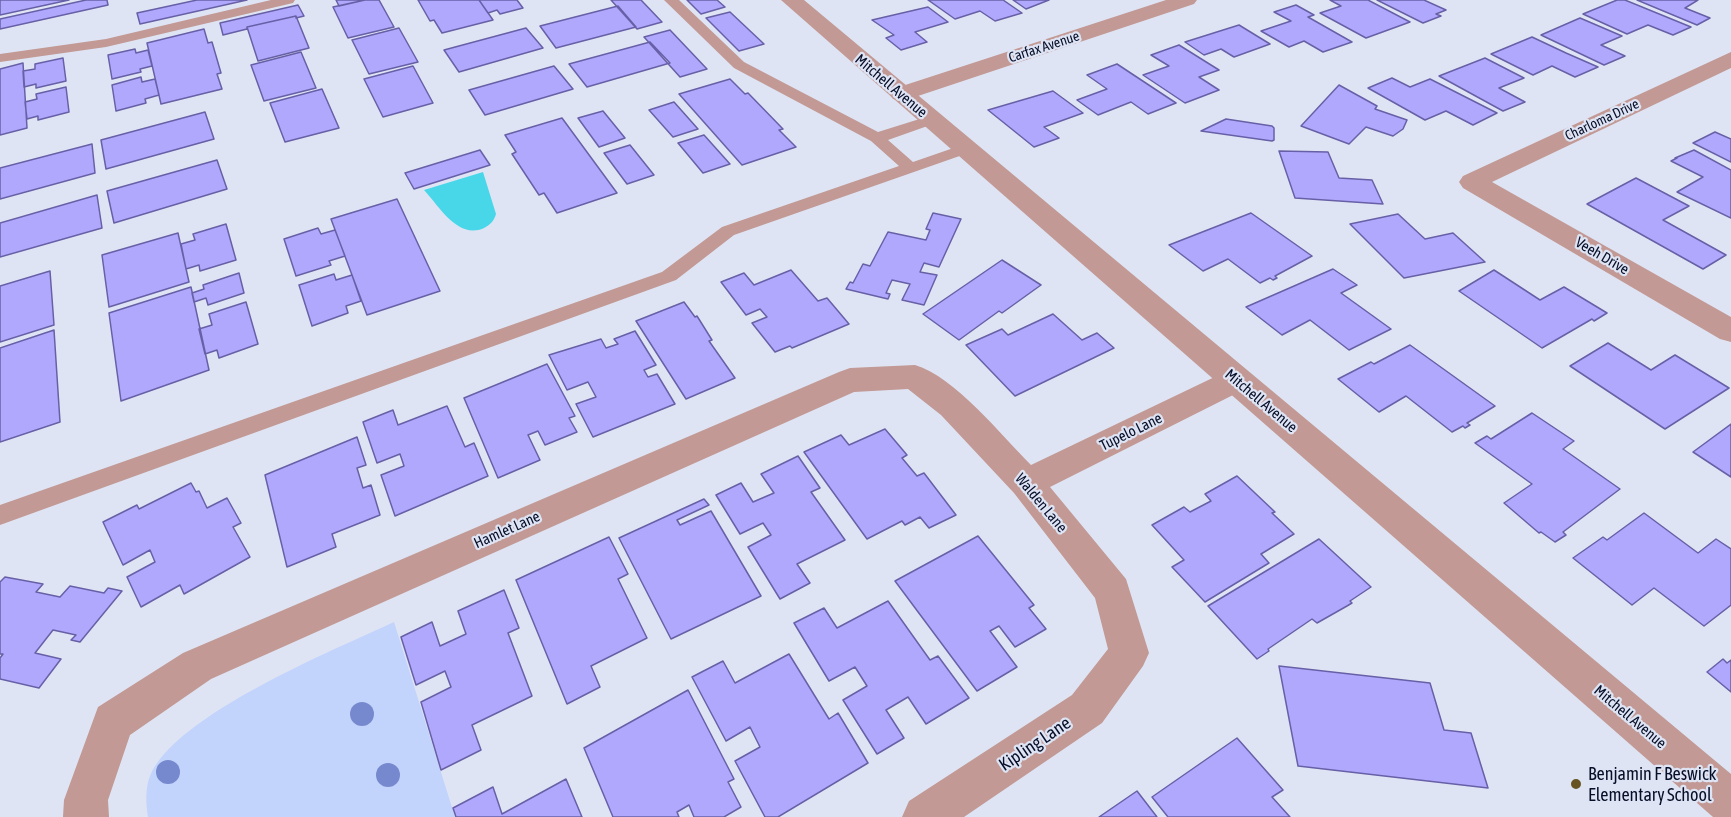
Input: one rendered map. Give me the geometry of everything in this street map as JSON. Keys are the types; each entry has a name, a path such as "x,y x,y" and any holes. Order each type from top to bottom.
{"street":[{"name":"Mitchell Avenue","path":"791,0 1731,803"},
{"name":"Carfax Avenue","path":"901,94 1187,0"},
{"name":"Charloma Drive","path":"1472,182 1731,59"},
{"name":"Veeh Drive","path":"1472,182 1731,331"},
{"name":"Walden Lane","path":"915,377 953,406 1026,483 1113,591 1129,654"},
{"name":"Hamlet Lane","path":"86,817 86,800 113,722 197,666 850,380 915,377"},
{"name":"Tupelo Lane","path":"1026,483 1236,380"},
{"name":"Kipling Lane","path":"925,817 1088,709 1129,654"}],"lane":[{"path":"0,58 106,43 288,0"},
{"path":"671,0 739,65 877,138 910,169"},
{"path":"877,138 931,120"},
{"path":"0,514 669,276 728,231 965,149"}],"shaded area":[{"path":"394,622 455,817 148,817 146,796 150,776 165,753 190,730 259,687"}],"water":[{"path":"483,172 496,214 492,222 484,228 466,229 450,220 424,190"}],"building":[{"path":"0,0 69,0 0,15"},
{"path":"86,0 107,0 108,5 0,29 0,19"},
{"path":"197,0 247,0 140,24 137,13"},
{"path":"336,0 365,0 339,6"},
{"path":"365,0 379,0 394,27 348,38 333,7"},
{"path":"418,0 479,0 493,20 442,33 434,20 430,21"},
{"path":"479,0 517,0 523,8 500,14 497,10 488,13"},
{"path":"611,0 641,0 662,22 637,29"},
{"path":"687,0 717,0 725,7 701,14"},
{"path":"928,0 1003,0 1022,13 995,21 980,11 955,19"},
{"path":"1013,0 1049,0 1026,9"},
{"path":"1330,0 1368,0 1410,22 1366,38 1320,13 1341,6"},
{"path":"1377,0 1424,0 1446,10 1436,14 1441,16 1423,23"},
{"path":"1617,0 1625,0 1691,27 1673,35 1648,25 1627,34 1583,14"},
{"path":"1637,0 1698,0 1685,8 1710,18 1697,25"},
{"path":"298,5 304,16 247,27 247,29 223,35 220,23"},
{"path":"1296,5 1314,15 1308,17 1352,42 1323,52 1304,41 1289,47 1261,31 1291,21 1274,12"},
{"path":"618,6 636,27 556,48 540,26"},
{"path":"928,7 948,22 915,32 927,42 901,50 886,38 894,35 872,20"},
{"path":"730,12 764,44 739,51 706,18"},
{"path":"296,16 309,48 258,61 247,27"},
{"path":"1580,18 1622,36 1601,45 1625,56 1604,65 1541,35"},
{"path":"1239,25 1270,44 1234,57 1221,49 1204,55 1185,42"},
{"path":"399,28 418,62 369,74 352,40"},
{"path":"526,28 543,48 459,72 444,50"},
{"path":"204,29 208,43 212,42 221,73 217,74 222,89 161,104 147,43"},
{"path":"670,30 707,69 680,77 644,37"},
{"path":"1532,37 1598,67 1575,77 1552,66 1533,75 1491,54"},
{"path":"650,42 670,63 587,87 569,64"},
{"path":"1179,45 1219,70 1199,77 1219,90 1185,103 1143,75 1169,66 1151,55"},
{"path":"135,49 136,53 148,50 152,66 140,69 141,72 112,79 108,55"},
{"path":"301,52 316,88 264,101 251,65"},
{"path":"63,58 66,81 36,88 36,84 24,87 23,71 35,69 35,64"},
{"path":"1485,58 1524,78 1499,88 1525,102 1503,111 1439,76"},
{"path":"23,63 27,128 0,135 0,69"},
{"path":"1117,64 1176,103 1148,114 1131,102 1098,115 1077,100 1107,89 1087,75"},
{"path":"413,66 433,103 383,117 364,79"},
{"path":"554,66 573,89 485,115 469,90"},
{"path":"141,77 142,82 155,79 159,95 145,99 146,103 116,111 112,85"},
{"path":"1392,78 1410,87 1430,79 1497,113 1473,125 1446,111 1425,120 1368,88"},
{"path":"730,79 745,94 748,93 783,129 779,130 796,147 742,165 679,94"},
{"path":"1339,85 1377,106 1375,109 1407,120 1403,129 1393,136 1366,127 1349,144 1301,126"},
{"path":"66,87 69,112 38,120 38,116 27,119 25,102 37,99 36,94"},
{"path":"322,89 339,128 285,142 270,103"},
{"path":"1053,91 1083,113 1044,127 1059,138 1034,147 988,110"},
{"path":"674,102 698,129 673,137 649,110"},
{"path":"603,111 625,138 599,147 578,118"},
{"path":"205,112 214,139 106,169 101,140"},
{"path":"562,118 617,193 557,213 544,193 539,195 512,154 516,152 505,135"},
{"path":"1226,119 1272,126 1274,140 1201,131"},
{"path":"1715,132 1731,139 1731,162 1693,143"},
{"path":"704,135 730,164 703,173 678,143"},
{"path":"92,144 95,173 0,199 0,168"},
{"path":"630,145 654,175 627,184 604,153"},
{"path":"480,150 490,165 414,189 405,173"},
{"path":"1694,150 1731,170 1731,218 1677,192 1703,177 1671,161"},
{"path":"1279,151 1328,152 1339,178 1372,180 1383,204 1295,198"},
{"path":"217,160 227,189 114,223 107,191"},
{"path":"1636,178 1689,206 1663,220 1726,255 1703,269 1587,204"},
{"path":"97,195 102,228 0,257 0,223"},
{"path":"397,199 440,291 367,315 331,219"},
{"path":"933,213 961,219 939,267 924,263 920,272 937,275 924,305 902,300 910,284 892,280 886,293 890,294 888,299 846,289 850,282 853,283 863,264 870,266 888,232 926,240 930,230 926,229"},
{"path":"1251,213 1312,256 1275,276 1277,278 1273,280 1270,278 1260,283 1228,259 1203,271 1169,245"},
{"path":"1398,214 1425,239 1453,233 1485,262 1404,278 1350,224"},
{"path":"226,224 236,260 200,271 199,265 186,269 181,244 195,240 193,234"},
{"path":"318,228 321,234 335,230 345,256 329,261 331,265 296,276 284,239"},
{"path":"178,233 189,282 109,307 102,255"},
{"path":"1002,260 1041,285 1002,313 999,311 959,340 923,314"},
{"path":"1333,269 1357,285 1341,293 1391,329 1349,350 1310,320 1282,335 1246,307"},
{"path":"791,270 818,301 827,298 849,324 792,348 790,346 775,352 752,323 767,317 760,309 746,315 721,282 744,273 754,285"},
{"path":"1494,270 1540,300 1564,287 1607,313 1594,321 1592,319 1542,348 1459,291"},
{"path":"50,271 54,325 0,342 0,286"},
{"path":"239,273 244,293 208,305 206,298 194,302 192,293 204,289 203,285"},
{"path":"334,274 336,280 352,275 361,301 346,306 348,313 312,326 299,285"},
{"path":"191,287 209,370 121,401 109,313"},
{"path":"246,302 258,344 219,358 217,350 205,354 199,329 212,325 209,314"},
{"path":"684,302 695,317 697,316 712,340 709,341 735,378 686,399 636,321"},
{"path":"1053,314 1082,340 1097,333 1114,348 1015,396 966,345 1002,329 1008,335"},
{"path":"54,330 60,422 0,442 0,348"},
{"path":"635,331 656,365 644,370 648,377 657,374 675,404 593,437 576,404 596,397 588,382 567,390 549,355 601,339 606,348 618,344 614,339"},
{"path":"1608,343 1651,370 1675,355 1729,388 1665,429 1570,366"},
{"path":"1410,345 1495,406 1467,423 1470,425 1452,432 1406,396 1379,412 1338,379 1371,362 1374,364"},
{"path":"547,364 575,416 569,418 577,432 545,445 538,431 528,435 540,460 498,478 464,398"},
{"path":"447,406 465,447 474,443 488,476 395,516 381,475 404,466 400,454 377,463 363,422 393,410 398,425"},
{"path":"1532,413 1574,441 1563,449 1620,489 1563,532 1566,535 1555,542 1541,532 1539,533 1504,503 1532,484 1475,443 1487,436 1491,439"},
{"path":"1731,424 1731,477 1693,452"},
{"path":"885,429 907,455 902,458 917,476 924,473 956,515 929,528 920,517 905,525 902,521 867,539 804,452 841,435 849,445"},
{"path":"357,437 366,465 357,468 363,488 371,485 380,515 332,534 336,547 287,567 265,475"},
{"path":"798,456 820,488 811,492 845,540 797,564 810,583 780,599 748,547 771,535 763,523 740,534 716,495 741,483 753,502 774,493 761,474"},
{"path":"1237,476 1275,512 1272,513 1294,534 1261,554 1269,563 1205,602 1172,567 1184,560 1152,525 1184,507 1190,512 1211,501 1205,494"},
{"path":"191,483 196,492 199,491 207,508 227,498 241,523 233,527 250,557 184,594 180,585 141,607 127,577 155,562 150,550 123,565 103,522 137,505 139,509"},
{"path":"704,499 709,505 677,520 680,525 711,511 761,596 671,639 619,538"},
{"path":"1644,513 1698,553 1716,539 1731,549 1731,605 1704,626 1654,588 1632,605 1573,558 1603,537 1607,540"},
{"path":"978,536 1034,605 1029,608 1046,629 1015,647 999,626 990,631 1017,667 977,691 895,581"},
{"path":"609,537 628,574 618,579 647,638 591,666 600,687 567,704 516,580"},
{"path":"1319,539 1371,587 1350,601 1352,603 1317,623 1312,619 1257,659 1208,606"},
{"path":"5,577 43,584 36,592 60,597 70,586 104,593 108,588 122,591 80,642 71,640 76,635 53,630 35,653 61,659 39,688 0,679 0,658 3,654 0,654 0,582"},
{"path":"504,590 519,628 508,633 532,696 472,725 481,750 441,770 421,702 451,687 445,671 416,685 401,637 432,622 440,646 466,634 458,611"},
{"path":"888,601 930,660 938,656 969,698 926,724 908,697 886,710 904,738 877,754 843,700 867,686 855,667 829,681 794,623 824,608 837,628"},
{"path":"789,654 829,719 838,713 868,763 778,817 765,817 735,761 760,747 750,727 726,741 692,677 723,661 735,683"},
{"path":"1723,659 1727,663 1731,660 1731,692 1707,672"},
{"path":"1279,666 1430,683 1444,730 1471,733 1488,788 1298,766"},
{"path":"688,690 734,779 728,782 741,807 724,817 694,817 689,805 677,812 679,817 613,817 584,748"},
{"path":"1237,738 1283,790 1272,797 1290,817 1168,817 1152,797"},
{"path":"566,779 582,817 456,817 453,808 493,787 502,814"},
{"path":"1137,791 1157,817 1099,817"}],"place":[{"name":"Benjamin F Beswick Elementary School","path":"1576,784"}]}
